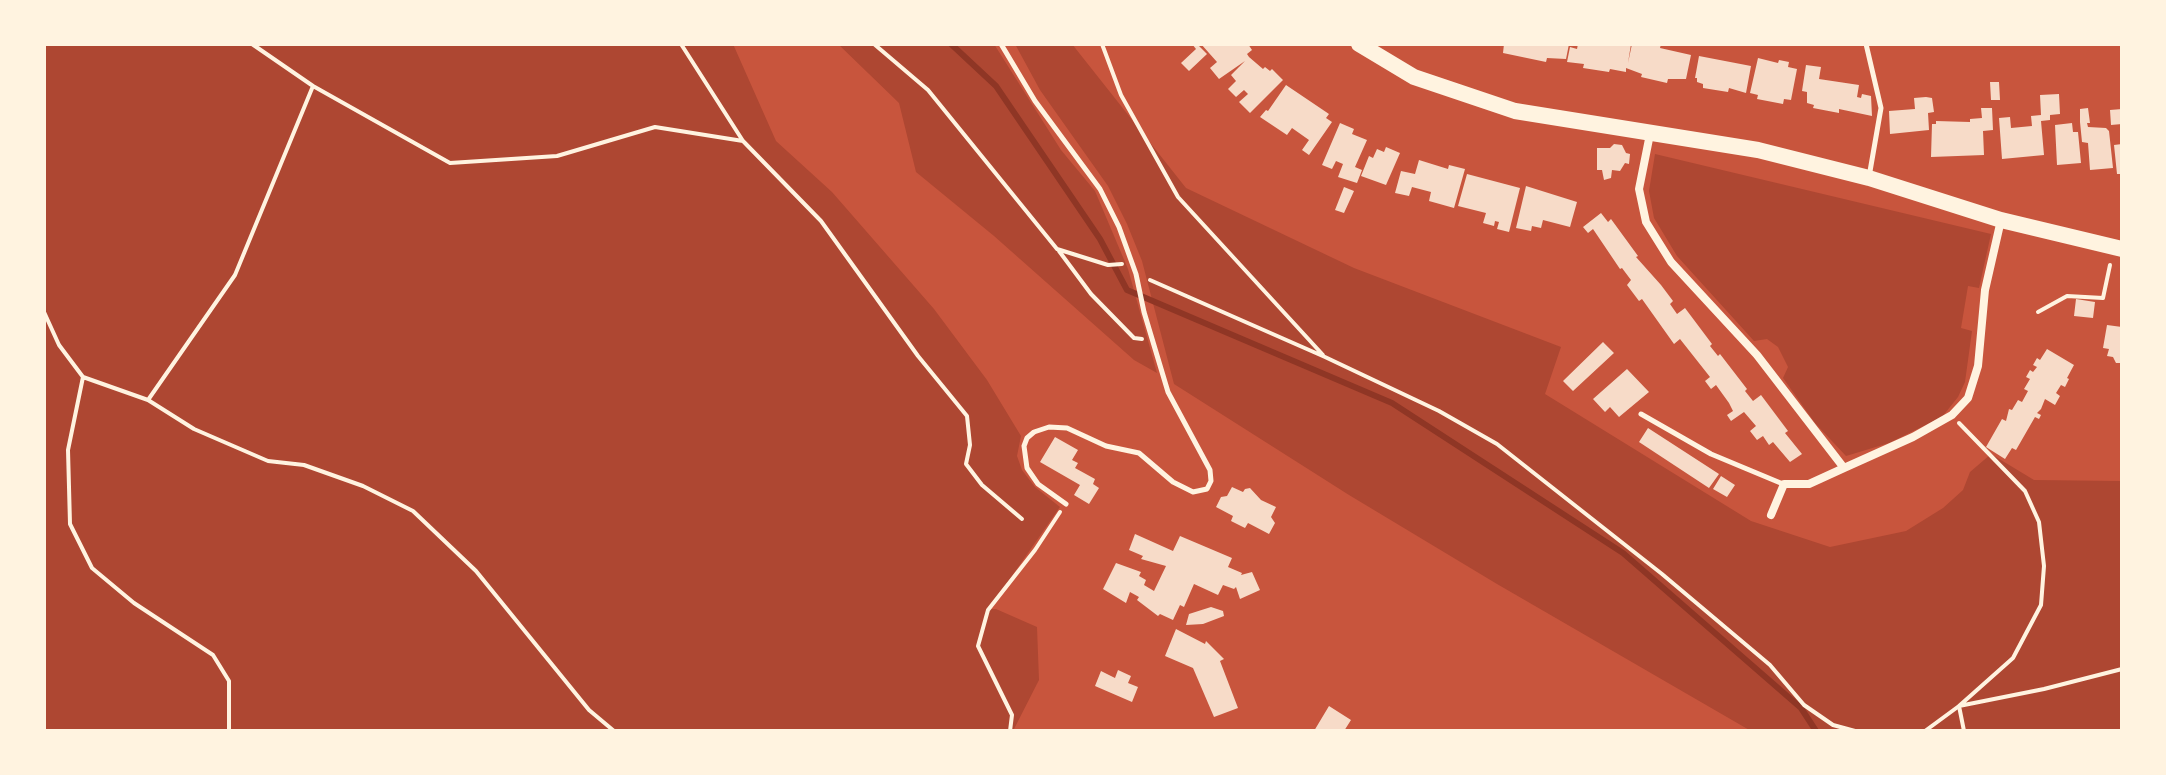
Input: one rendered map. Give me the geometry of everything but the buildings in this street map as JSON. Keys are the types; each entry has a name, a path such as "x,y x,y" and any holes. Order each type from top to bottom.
{"main road":[{"path":"1359,44 1414,77 1515,111 1758,150 1869,178 2001,220 2118,248"}],"street":[{"path":"1650,134 1639,189 1646,222 1671,262 1757,355 1844,468"},
{"path":"1771,515 1784,484 1809,484 1893,447 1952,415 1968,398 1974,382 1982,338 1985,290 2001,220"}],"lane":[{"path":"1001,44 1035,101 1100,189 1119,227 1136,274 1168,392 1210,470 1211,481 1207,489 1193,492 1173,482 1139,453 1106,446 1067,428 1049,427 1027,438 1024,446 1027,468 1038,484 1066,504"},
{"path":"1866,44 1881,108 1869,178"},
{"path":"1641,414 1711,454 1784,484"}],"path":[{"path":"252,44 313,86 450,163 557,156 655,127 743,141"},
{"path":"681,44 743,141 821,221 918,356 967,416 970,445 966,464 982,485 1022,519"},
{"path":"874,44 928,90 1091,294 1134,338 1152,341"},
{"path":"1102,44 1121,95 1178,197 1325,357"},
{"path":"148,400 235,275 313,86"},
{"path":"2038,312 2067,296 2103,298 2118,248"},
{"path":"1057,249 1108,265 1126,263"},
{"path":"1136,274 1325,357 1439,411 1497,444 1662,574 1770,665 1804,705 1832,728 1855,731"},
{"path":"44,312 59,345 83,377 148,400 194,429 268,461 304,465 363,486 413,511 476,571 589,710 614,731"},
{"path":"83,377 68,450 70,524 92,568 134,603 213,655 229,681 229,731"},
{"path":"1927,731 2013,658 2041,605 2044,566 2039,522 2025,491 1952,415"},
{"path":"1010,731 1012,715 978,646 988,610 1066,504"},
{"path":"1959,706 2122,669"},
{"path":"1959,706 1964,731"}],"shaded area":[{"path":"44,44 733,44 776,141 832,192 934,309 987,380 1021,436 1017,456 1022,470 1035,487 1060,507 989,609 996,609 1037,627 1039,680 1013,731 44,731"},
{"path":"838,44 994,44 1061,150 1095,191 1128,269 1157,373 1134,360 994,236 916,172 899,103"},
{"path":"1015,44 1072,44 1186,188 1354,268 1561,347 1545,394 1751,521 1830,547 1906,531 1943,508 1963,490 1970,472 1991,454 2034,480 2122,481 2122,731 1751,731 1349,495 1174,384 1142,261 1127,224 1108,186 1040,90"},
{"path":"1655,154 1991,234 1979,288 1968,286 1961,328 1972,331 1965,382 1942,417 1889,443 1846,456 1815,423 1783,378 1788,367 1778,347 1767,339 1754,341 1677,256 1654,218 1649,191"}],"waterway":[{"path":"951,44 996,86 1100,239 1127,290 1392,403 1623,553 1801,708 1816,731"}]}
